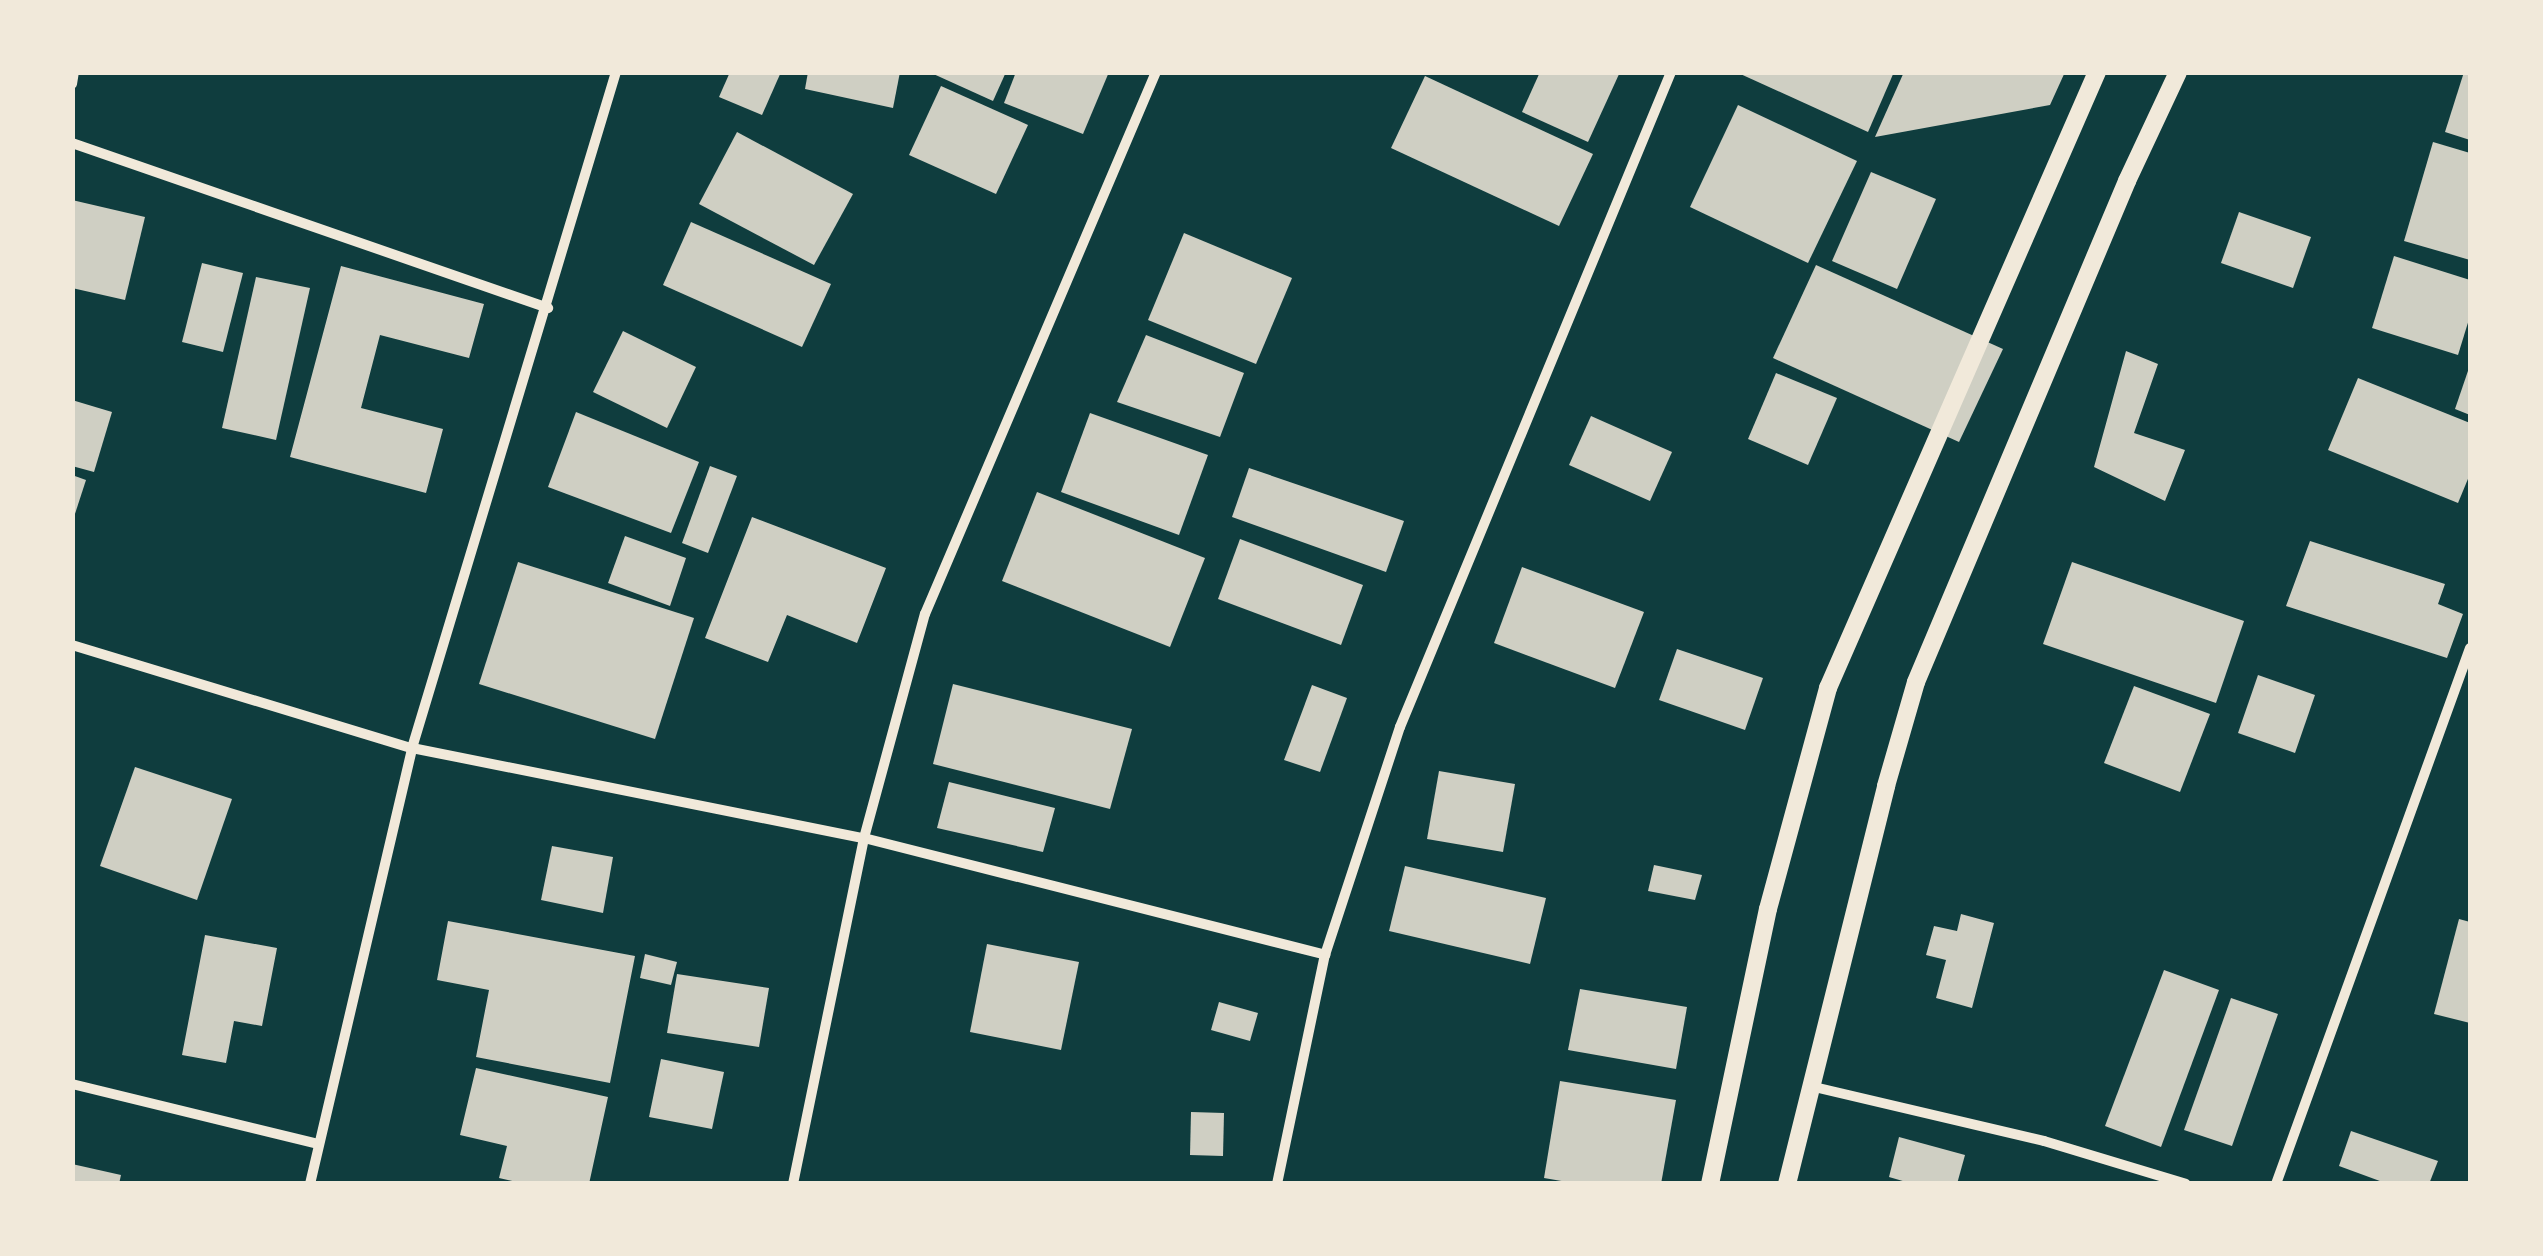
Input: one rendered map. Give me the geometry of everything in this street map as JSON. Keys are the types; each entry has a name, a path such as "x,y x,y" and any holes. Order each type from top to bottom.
{"street":[{"path":"72,84 74,72"},
{"path":"310,1184 412,748 548,308 616,72"},
{"path":"793,1184 864,838 926,614 1156,72"},
{"path":"1277,1184 1324,955 1400,727 1672,72"},
{"path":"1710,1184 1768,909 1828,688 2098,72"},
{"path":"1787,1184 1916,682 2127,181 2178,72"},
{"path":"72,143 548,308"},
{"path":"72,645 412,748 864,838 1324,955"},
{"path":"2276,1184 2470,648"},
{"path":"72,1084 318,1144"},
{"path":"1810,1086 2044,1141 2186,1184"}],"building":[{"path":"730,72 781,72 762,115 719,97"},
{"path":"808,72 900,72 893,108 805,89"},
{"path":"929,72 1006,72 993,101"},
{"path":"1016,72 1109,72 1083,134 1004,103"},
{"path":"1540,72 1620,72 1588,142 1522,112"},
{"path":"1736,72 1894,72 1868,132"},
{"path":"1904,72 2065,72 2050,105 1875,137"},
{"path":"2464,72 2470,72 2470,140 2445,132"},
{"path":"1425,76 1593,154 1559,226 1391,148"},
{"path":"941,86 1028,125 996,194 909,155"},
{"path":"1738,105 1857,161 1808,263 1690,207"},
{"path":"737,132 853,194 814,265 699,204"},
{"path":"2433,142 2470,153 2470,260 2404,241"},
{"path":"1871,172 1936,199 1897,289 1832,261"},
{"path":"72,200 145,217 125,300 72,288"},
{"path":"2239,212 2311,237 2293,288 2221,263"},
{"path":"691,222 831,284 802,347 663,285"},
{"path":"1184,233 1292,278 1256,364 1148,320"},
{"path":"2394,256 2470,280 2470,316 2458,355 2372,328"},
{"path":"202,263 243,273 223,352 182,342"},
{"path":"1816,265 2003,349 1959,442 1773,358"},
{"path":"341,266 484,304 469,358 380,335 361,408 443,429 426,493 290,457"},
{"path":"256,277 310,288 276,440 222,428"},
{"path":"623,331 696,367 667,428 593,392"},
{"path":"1146,335 1244,373 1220,437 1117,402"},
{"path":"2126,351 2158,364 2134,433 2185,450 2165,501 2094,467"},
{"path":"2470,365 2470,415 2455,409"},
{"path":"1776,373 1837,398 1808,465 1748,439"},
{"path":"2358,378 2470,423 2470,474 2458,503 2328,450"},
{"path":"72,400 112,412 94,472 72,466"},
{"path":"576,412 699,462 671,533 548,487"},
{"path":"1090,413 1208,455 1179,535 1061,492"},
{"path":"1591,416 1672,452 1650,501 1569,465"},
{"path":"710,466 737,476 708,553 682,543"},
{"path":"1249,468 1404,521 1386,572 1232,517"},
{"path":"72,475 86,480 73,520 72,520"},
{"path":"1037,492 1205,558 1170,647 1002,581"},
{"path":"752,517 886,568 857,643 787,615 768,662 705,638"},
{"path":"625,536 686,558 670,606 608,583"},
{"path":"1240,539 1363,585 1341,645 1218,599"},
{"path":"2310,541 2445,584 2438,604 2463,614 2447,658 2286,606"},
{"path":"518,562 694,618 655,739 479,684"},
{"path":"2072,562 2244,621 2216,703 2043,644"},
{"path":"1522,567 1644,612 1615,688 1494,643"},
{"path":"1677,649 1763,678 1745,730 1659,700"},
{"path":"2258,675 2315,695 2295,753 2238,733"},
{"path":"953,684 1132,729 1110,809 933,764"},
{"path":"1312,685 1347,698 1320,772 1284,760"},
{"path":"2134,686 2210,714 2180,792 2104,763"},
{"path":"135,767 232,799 197,900 100,866"},
{"path":"1439,771 1515,784 1503,852 1427,839"},
{"path":"949,782 1055,808 1043,852 937,828"},
{"path":"552,846 613,857 603,913 541,900"},
{"path":"1654,865 1702,875 1695,900 1648,891"},
{"path":"1405,866 1546,898 1530,964 1389,931"},
{"path":"1961,914 1994,923 1972,1008 1936,998 1946,960 1926,955 1934,926 1957,931"},
{"path":"2459,919 2470,922 2470,1023 2434,1014"},
{"path":"448,921 635,956 610,1083 476,1057 489,990 437,980"},
{"path":"205,935 277,948 262,1026 234,1021 226,1063 182,1055"},
{"path":"987,944 1079,962 1061,1050 970,1032"},
{"path":"645,954 677,962 671,985 640,978"},
{"path":"2164,970 2219,990 2161,1147 2105,1126"},
{"path":"677,974 769,988 759,1047 667,1033"},
{"path":"1580,989 1687,1007 1676,1069 1568,1050"},
{"path":"2231,998 2278,1014 2232,1146 2184,1130"},
{"path":"1219,1002 1258,1013 1250,1041 1211,1030"},
{"path":"661,1059 724,1072 712,1129 649,1117"},
{"path":"476,1068 608,1097 589,1184 525,1184 499,1178 507,1146 460,1135"},
{"path":"1560,1081 1676,1100 1661,1184 1579,1184 1544,1178"},
{"path":"1191,1112 1224,1113 1223,1156 1190,1155"},
{"path":"2351,1131 2438,1161 2429,1184 2388,1184 2339,1166"},
{"path":"1899,1137 1965,1155 1957,1184 1913,1184 1889,1177"},
{"path":"72,1164 121,1175 119,1184 72,1184"}]}
